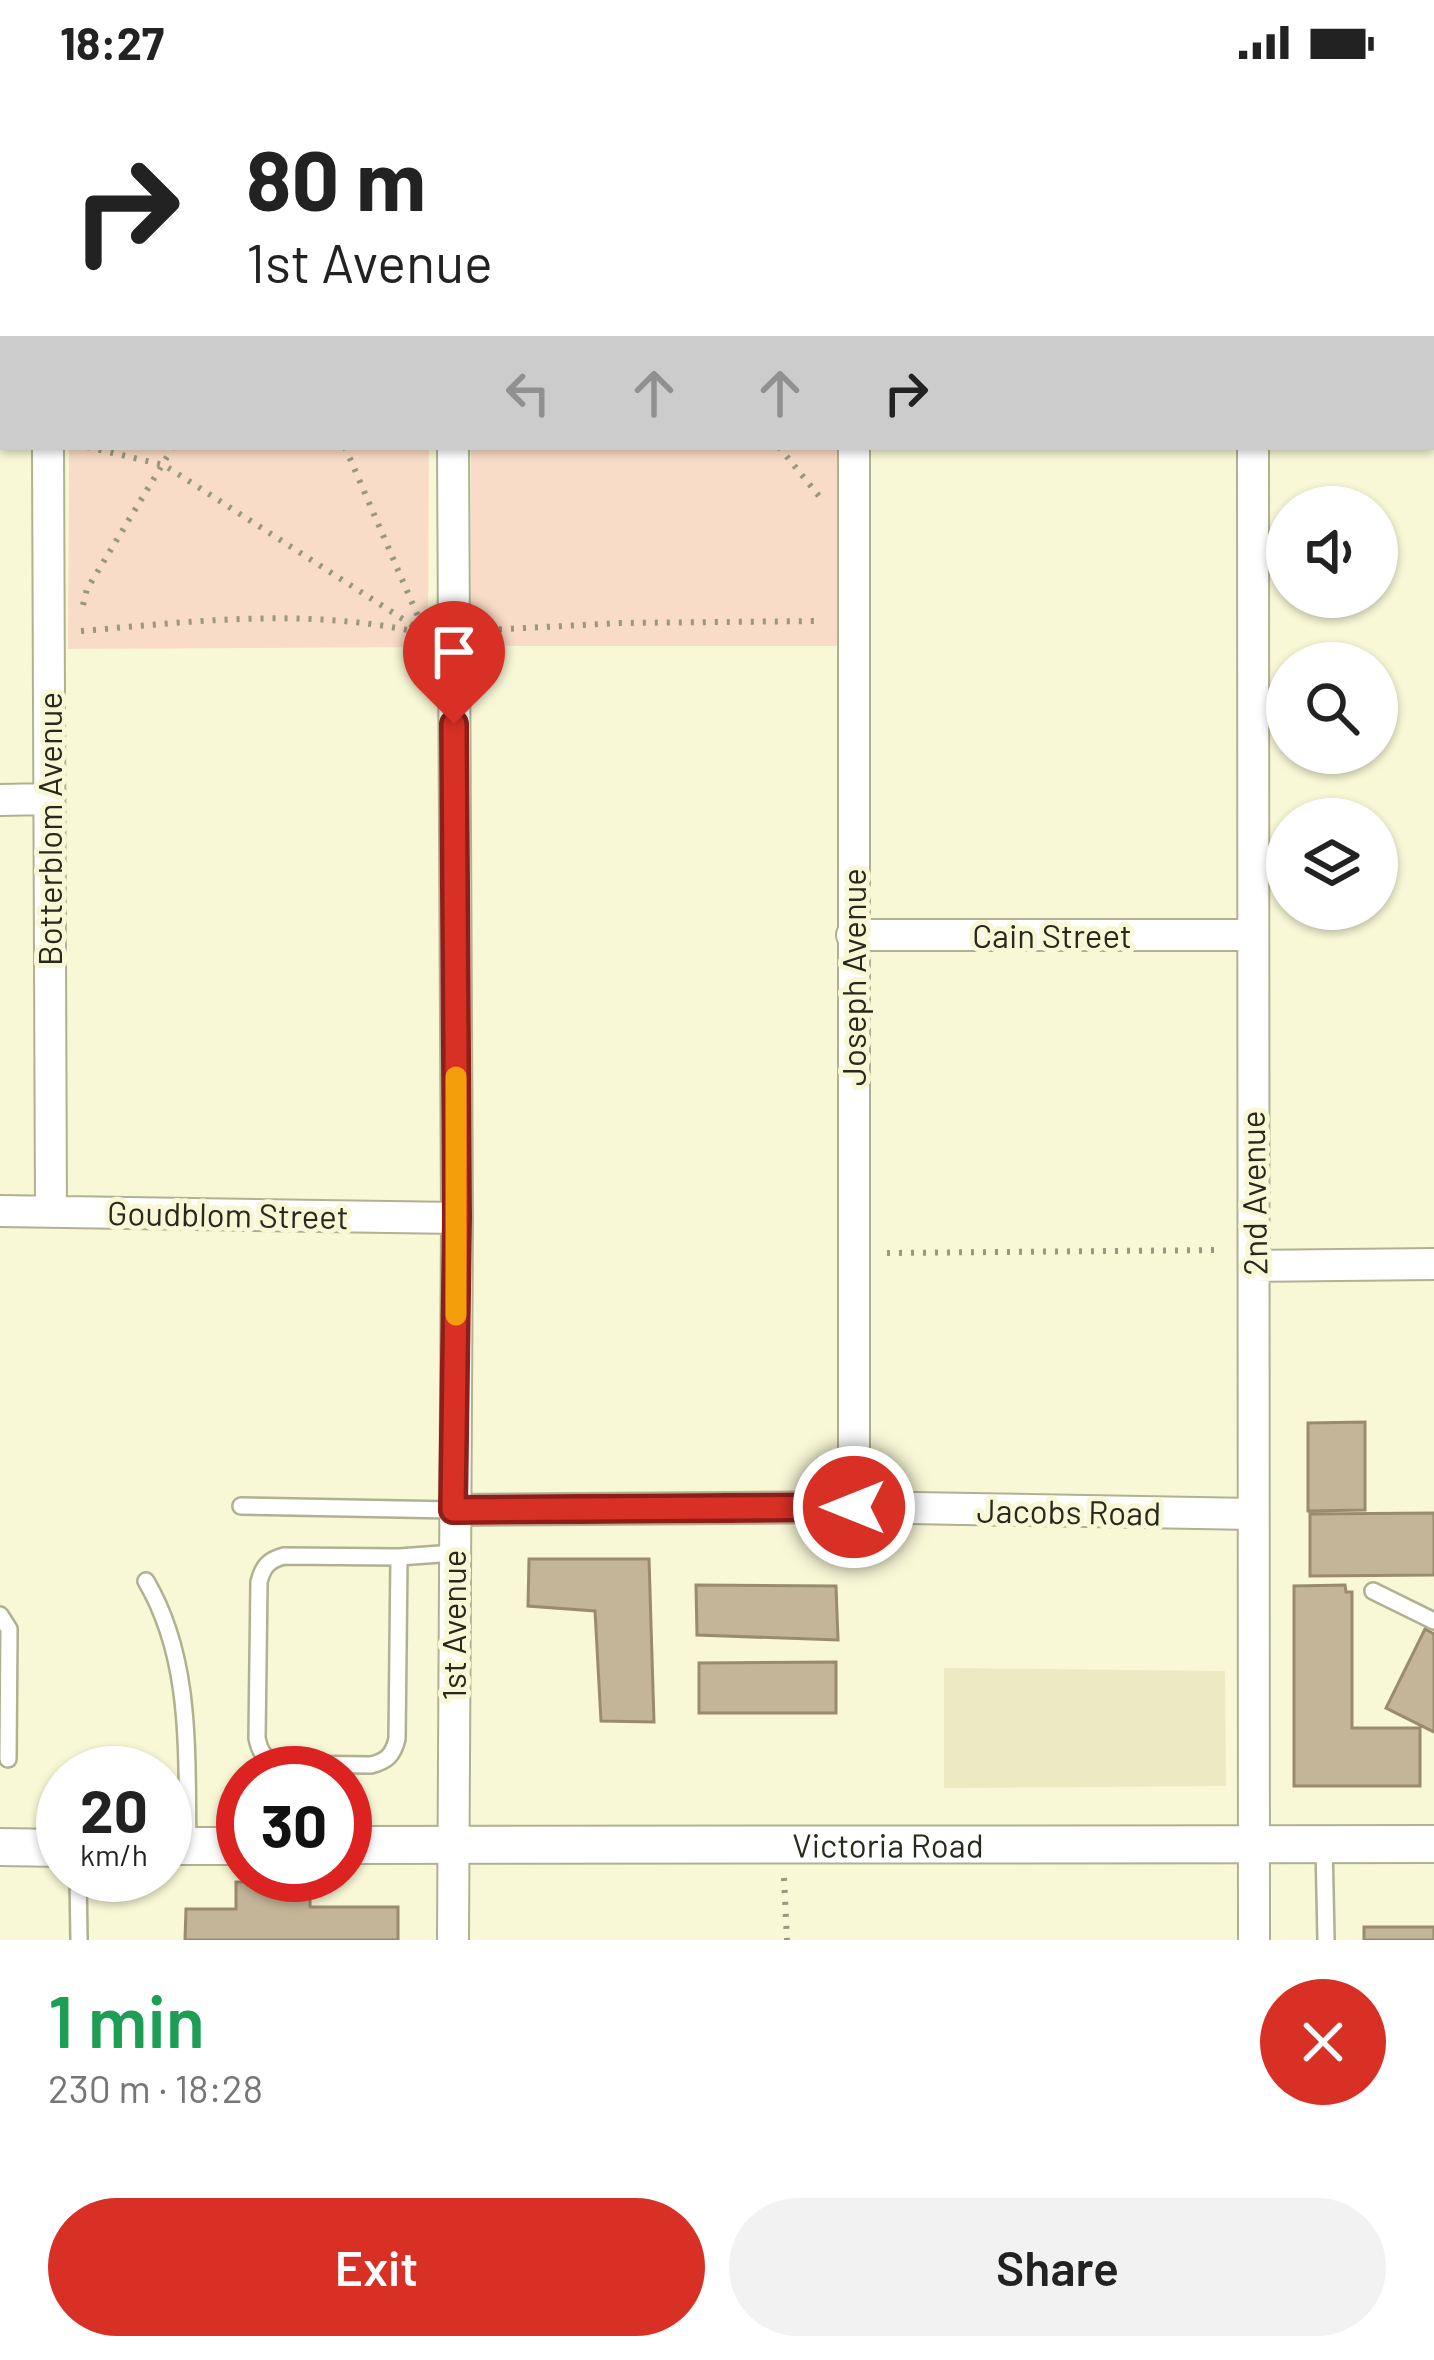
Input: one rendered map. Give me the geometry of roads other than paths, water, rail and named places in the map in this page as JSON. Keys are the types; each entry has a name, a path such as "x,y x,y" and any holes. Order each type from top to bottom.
{"street":[{"name":"Botterblom Avenue","path":"48,450 51,1211"},
{"name":"1st Avenue","path":"453,450 457,1218 453,1940"},
{"name":"Joseph Avenue","path":"854,450 854,1507"},
{"name":"2nd Avenue","path":"1253,450 1254,1940"},
{"path":"0,800 49,799"},
{"name":"Cain Street","path":"852,935 1251,935"},
{"name":"Goudblom Street","path":"0,1211 457,1218"},
{"path":"1254,1258 1434,1264"},
{"name":"Jacobs Road","path":"453,1510 854,1507 1253,1514"},
{"name":"Victoria Road","path":"372,1845 1434,1844"},
{"path":"0,1847 36,1847"}],"lane":[{"path":"241,1507 453,1510"},
{"path":"399,1557 394,1752 371,1765 269,1760 256,1738 262,1569 284,1556 454,1553"},
{"path":"146,1581 161,1606 179,1670 185,1713 183,1746"},
{"path":"1373,1592 1434,1622"},
{"path":"0,1615 9,1629 8,1759"},
{"path":"1324,1844 1326,1940"},
{"path":"78,1902 79,1940"}]}
